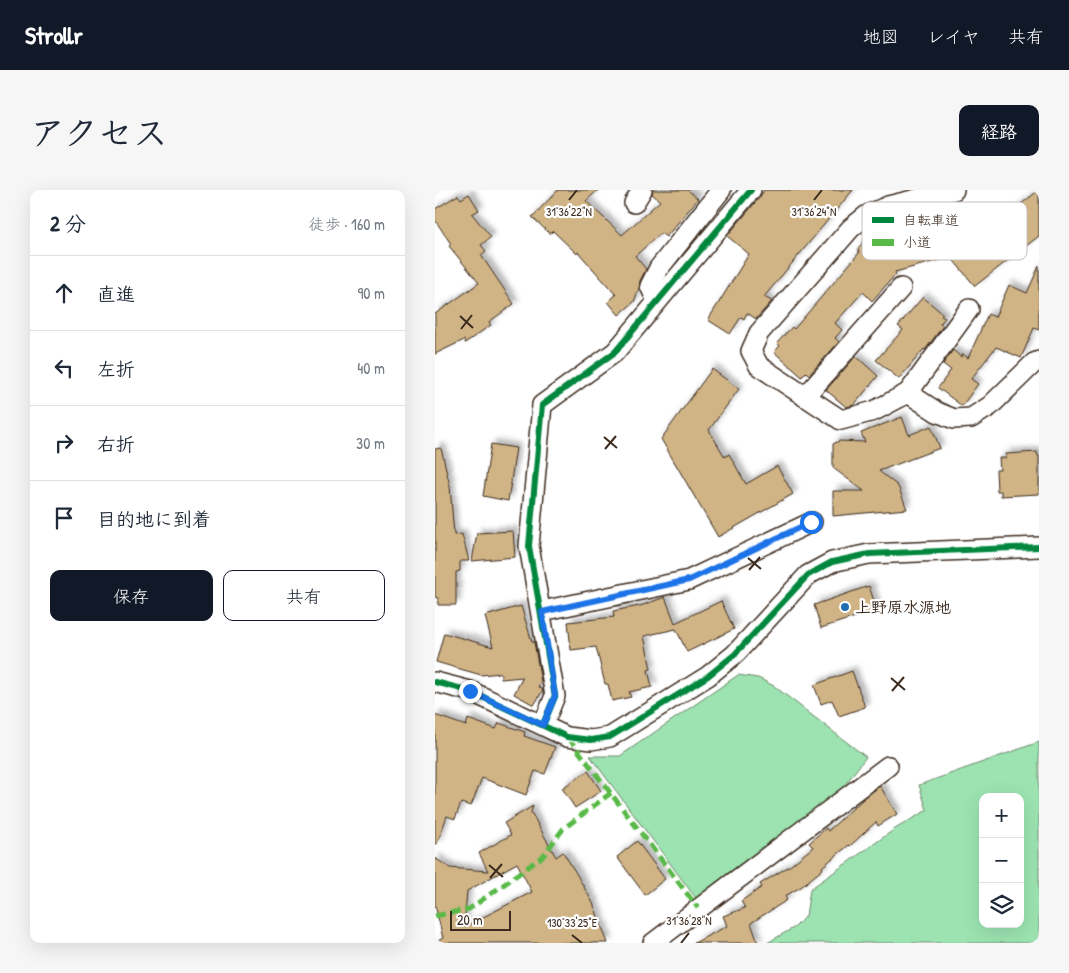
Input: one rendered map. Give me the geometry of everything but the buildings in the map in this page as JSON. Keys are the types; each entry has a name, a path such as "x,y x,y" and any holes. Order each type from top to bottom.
{"street":[{"path":"657,301 650,286 659,268 721,190"},
{"path":"543,725 555,696 542,612 529,546 542,405 615,352 751,190"},
{"path":"904,202 954,190"},
{"path":"862,219 851,228 759,333 751,352 759,366 841,420 874,411 908,393 969,308"},
{"path":"805,397 901,288"},
{"path":"908,393 937,412 954,419 971,418 990,406 1037,365"},
{"path":"542,612 689,580 811,522"},
{"path":"435,682 470,691 567,737 591,740 610,737 708,676 735,654 808,575 832,562 869,554 1039,547"},
{"path":"653,943 888,766"}],"green space":[{"path":"738,675 758,678 774,686 866,757 844,786 790,835 698,901 590,756 620,756"},
{"path":"1039,742 1039,943 767,943 795,927 806,916 810,889 895,829 927,810 919,785"}],"marked path":[{"path":"568,737 698,908"},
{"path":"435,916 469,909 543,856 563,829 611,793"}],"cycle path":[{"path":"543,725 555,696 529,546 542,405 615,352 751,190"},
{"path":"435,682 470,691 567,737 591,740 610,737 708,676 735,654 808,575 832,562 869,554 1039,547"}],"place":[{"name":"上野原水源地","path":"845,607"}],"route":[{"path":"470,691 543,725 555,696 542,612 689,580 811,522"}]}
